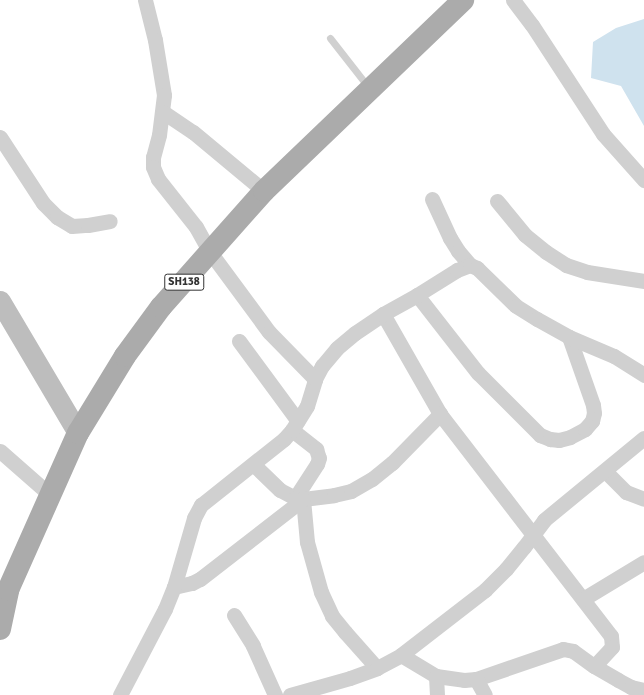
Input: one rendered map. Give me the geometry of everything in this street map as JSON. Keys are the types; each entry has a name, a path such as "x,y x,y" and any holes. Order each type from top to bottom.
{"main road":[{"name":"SH138","path":"0,629 8,590 78,433 125,356 161,307 264,191 463,0"},
{"path":"0,300 78,433"}],"street":[{"path":"144,0 155,40 162,79 163,112 153,157 153,167 158,179 196,227 210,252 269,332 315,379"},
{"path":"513,0 532,25 603,134 644,180"},
{"path":"163,112 193,132 264,191"},
{"path":"0,137 43,203 57,217 72,226 110,221"},
{"path":"432,199 450,238 458,251 470,265 477,268 516,306 569,337 614,356 644,375"},
{"path":"497,201 525,235 546,252 566,265 587,272 644,281"},
{"path":"120,695 154,632 174,587 194,518 201,505 213,494 254,465 295,426 307,406 315,379 322,366 337,348 355,332 383,314 457,270 470,265"},
{"path":"417,295 478,373 540,435 550,439 559,440 570,437 585,429 592,422 594,414 593,405 569,337"},
{"path":"383,314 440,414 485,471 532,536 611,636 612,647 594,666"},
{"path":"174,587 192,583 200,579 299,498 319,458 316,449 295,426 238,341"},
{"path":"254,465 280,490 299,498 334,495 351,491 372,479 397,458 440,414"},
{"path":"290,695 350,678 377,668 401,655 485,590 506,569 544,520 644,438"},
{"path":"0,451 50,495"},
{"path":"605,471 626,492 634,497 644,499"},
{"path":"299,498 307,542 321,592 332,616 377,668"},
{"path":"583,599 644,562"},
{"path":"234,615 253,646 275,695"},
{"path":"401,655 436,676 464,680 476,679 563,649 573,651 594,666 631,687 644,690"},
{"path":"436,676 437,695"},
{"path":"476,679 485,695"}],"lane":[{"path":"330,38 370,90"}],"water":[{"path":"644,19 644,126 621,86 591,78 593,42 616,28"}]}
